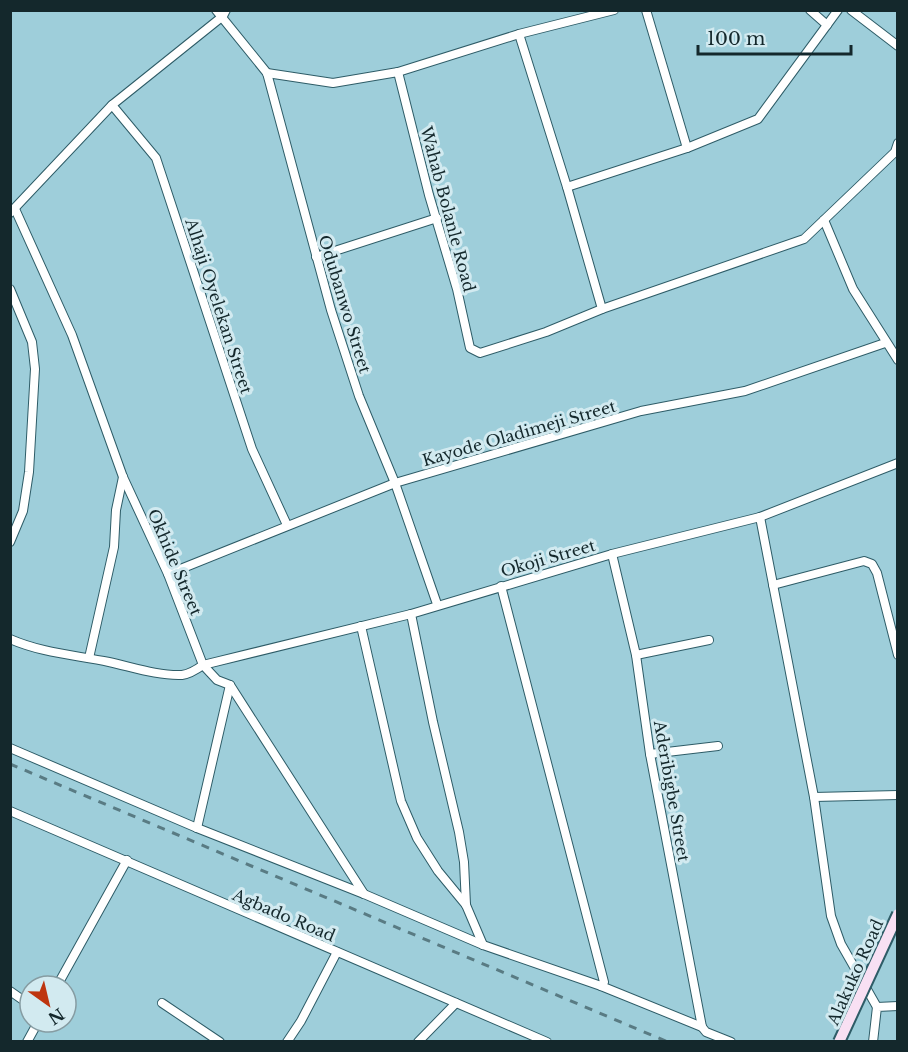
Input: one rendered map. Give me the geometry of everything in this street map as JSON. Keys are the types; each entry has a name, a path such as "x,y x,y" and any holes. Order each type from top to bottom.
{"main road":[{"name":"Alakuko Road","path":"839,1041 897,914"}],"street":[{"path":"267,73 333,83 398,72 519,34 614,10"},
{"path":"646,10 687,148"},
{"path":"810,10 826,26"},
{"path":"567,187 687,148 758,119 838,10"},
{"path":"851,10 897,46"},
{"path":"13,211 112,105 222,12"},
{"name":"Odubanwo Street","path":"222,12 257,63 267,73 331,310 359,396 395,483 437,604"},
{"path":"519,34 602,309 804,239 896,153 897,143"},
{"name":"Wahab Bolanle Road","path":"398,72 457,289 470,348 480,353 546,332 602,309"},
{"name":"Alhaji Oyelekan Street","path":"112,105 156,158 252,449 287,525"},
{"name":"Okhide Street","path":"13,211 72,335 123,477 168,574 202,665"},
{"path":"316,257 437,218"},
{"path":"824,219 853,289 897,360"},
{"path":"10,289 33,342 35,369 25,501 10,542"},
{"name":"Kayode Oladimeji Street","path":"168,574 395,483 640,411 745,391 885,343"},
{"name":"Okoji Street","path":"10,639 30,648 70,657 89,658 180,675 189,674 202,665 411,614 437,604 612,554 760,517 897,463"},
{"path":"89,658 114,547 116,510 123,477"},
{"path":"760,517 814,797 831,916 841,944 877,1007 873,1041"},
{"name":"Aderibigbe Street","path":"612,554 636,655 650,754 704,1030"},
{"path":"773,585 864,561 872,564 877,573 897,655"},
{"path":"501,586 604,982 602,986"},
{"path":"411,614 459,832 464,862 466,905"},
{"path":"361,626 401,801 407,817 438,871 466,905 483,945"},
{"path":"636,655 709,640"},
{"path":"202,665 218,680 230,685 364,894"},
{"path":"197,828 230,685"},
{"path":"650,754 718,746"},
{"path":"10,748 197,828 364,894 420,920 483,945 602,986 731,1041"},
{"path":"814,797 897,795"},
{"name":"Agbado Road","path":"10,811 456,1004 547,1041"},
{"path":"64,974 127,860"},
{"path":"287,1041 301,1022 337,952"},
{"path":"162,1003 220,1041"},
{"path":"418,1041 456,1004"},
{"path":"877,1007 897,1006"}],"railway":[{"path":"10,764 668,1042"}]}
